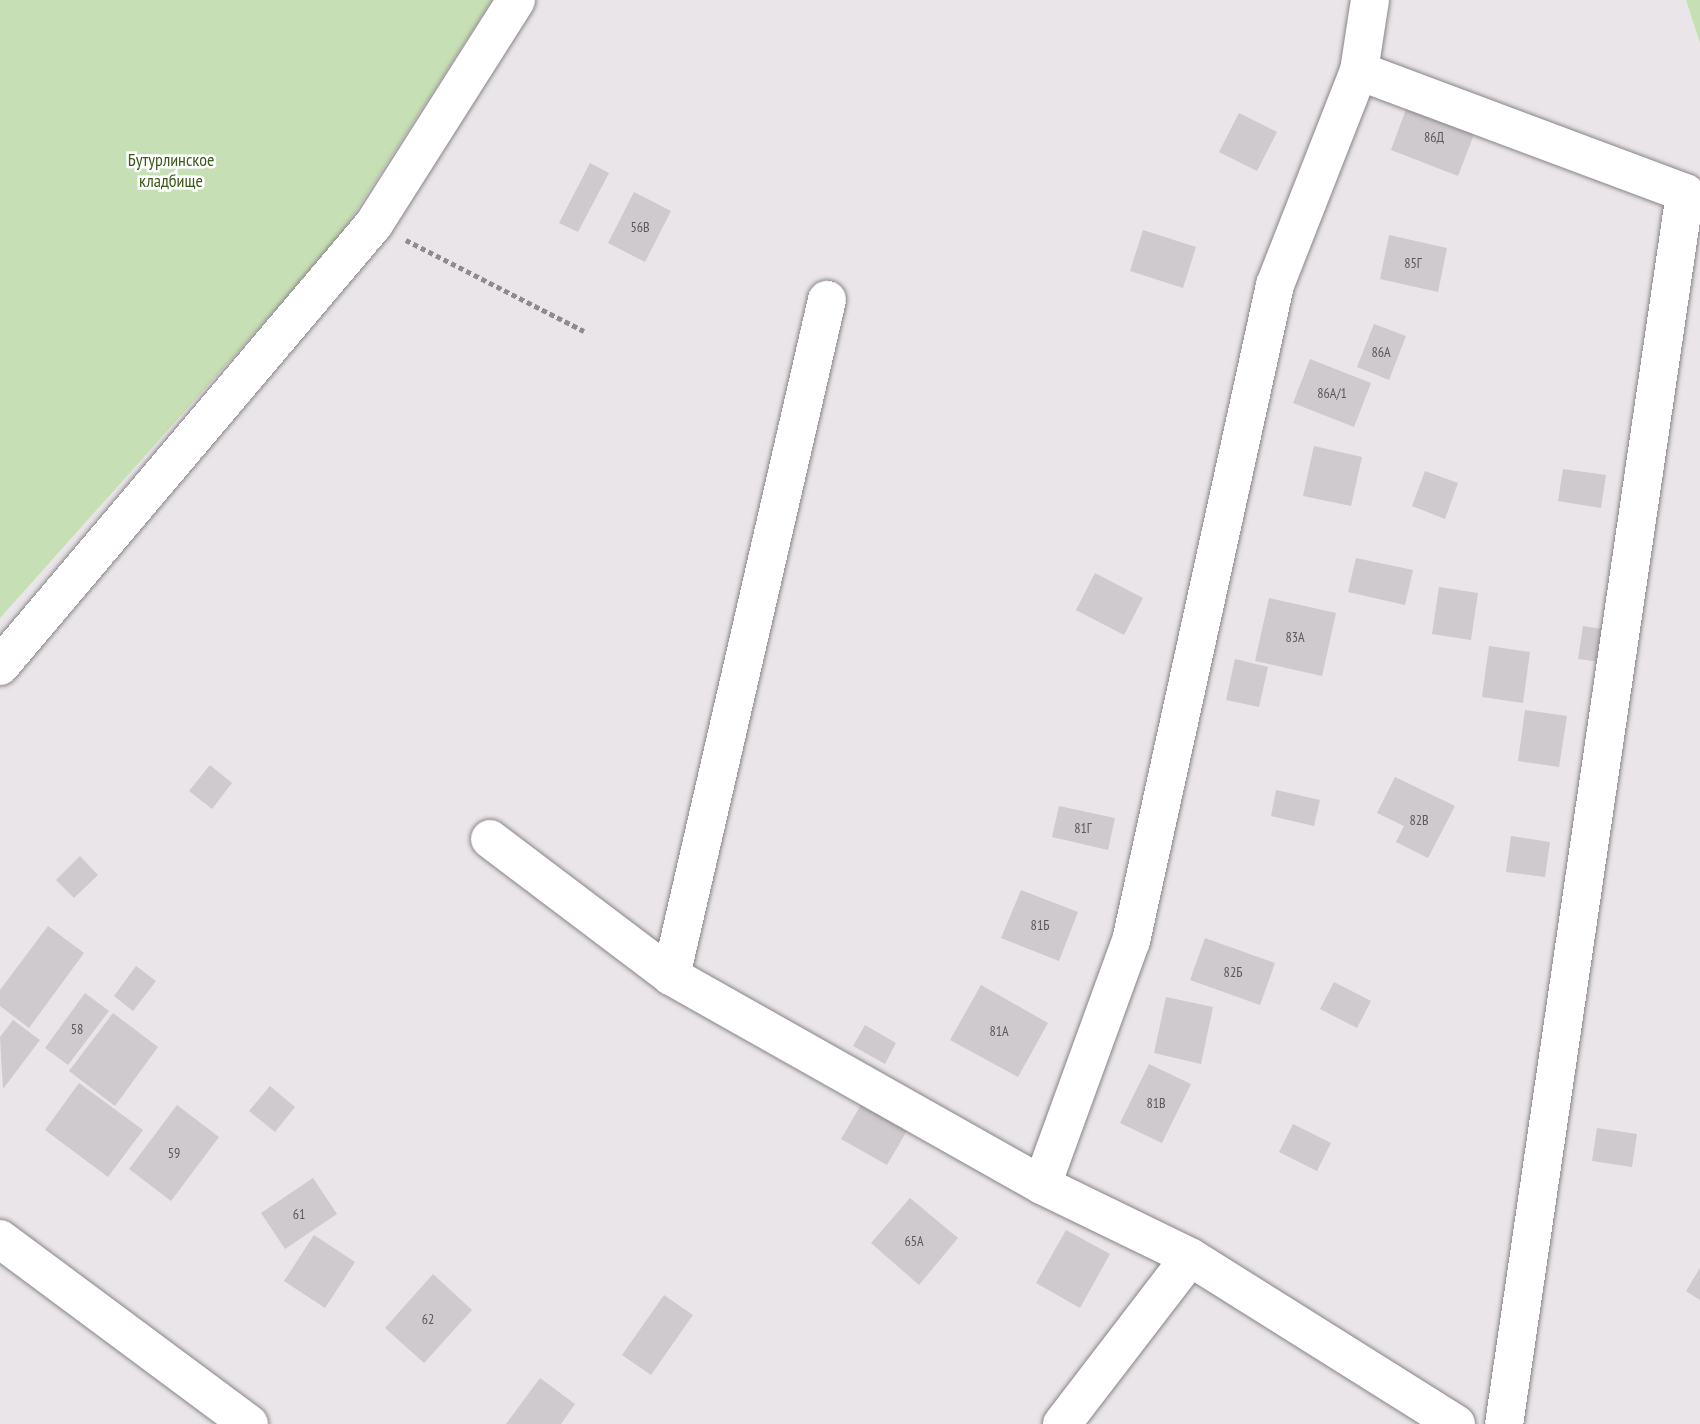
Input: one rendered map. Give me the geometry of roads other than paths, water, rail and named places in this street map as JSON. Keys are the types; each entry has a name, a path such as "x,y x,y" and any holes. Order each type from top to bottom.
{"street":[{"path":"0,666 374,224 516,0"},
{"path":"1042,1185 1131,941 1275,285 1359,71 1370,0"},
{"path":"1359,71 1685,193 1504,1424"},
{"path":"671,976 827,300"},
{"path":"490,839 671,976 1042,1185 1190,1258 1456,1424"},
{"path":"0,1239 248,1424"},
{"path":"1062,1424 1190,1258"}],"park label":[{"name":"Бутурлинское кладбище","path":"171,171"}]}
